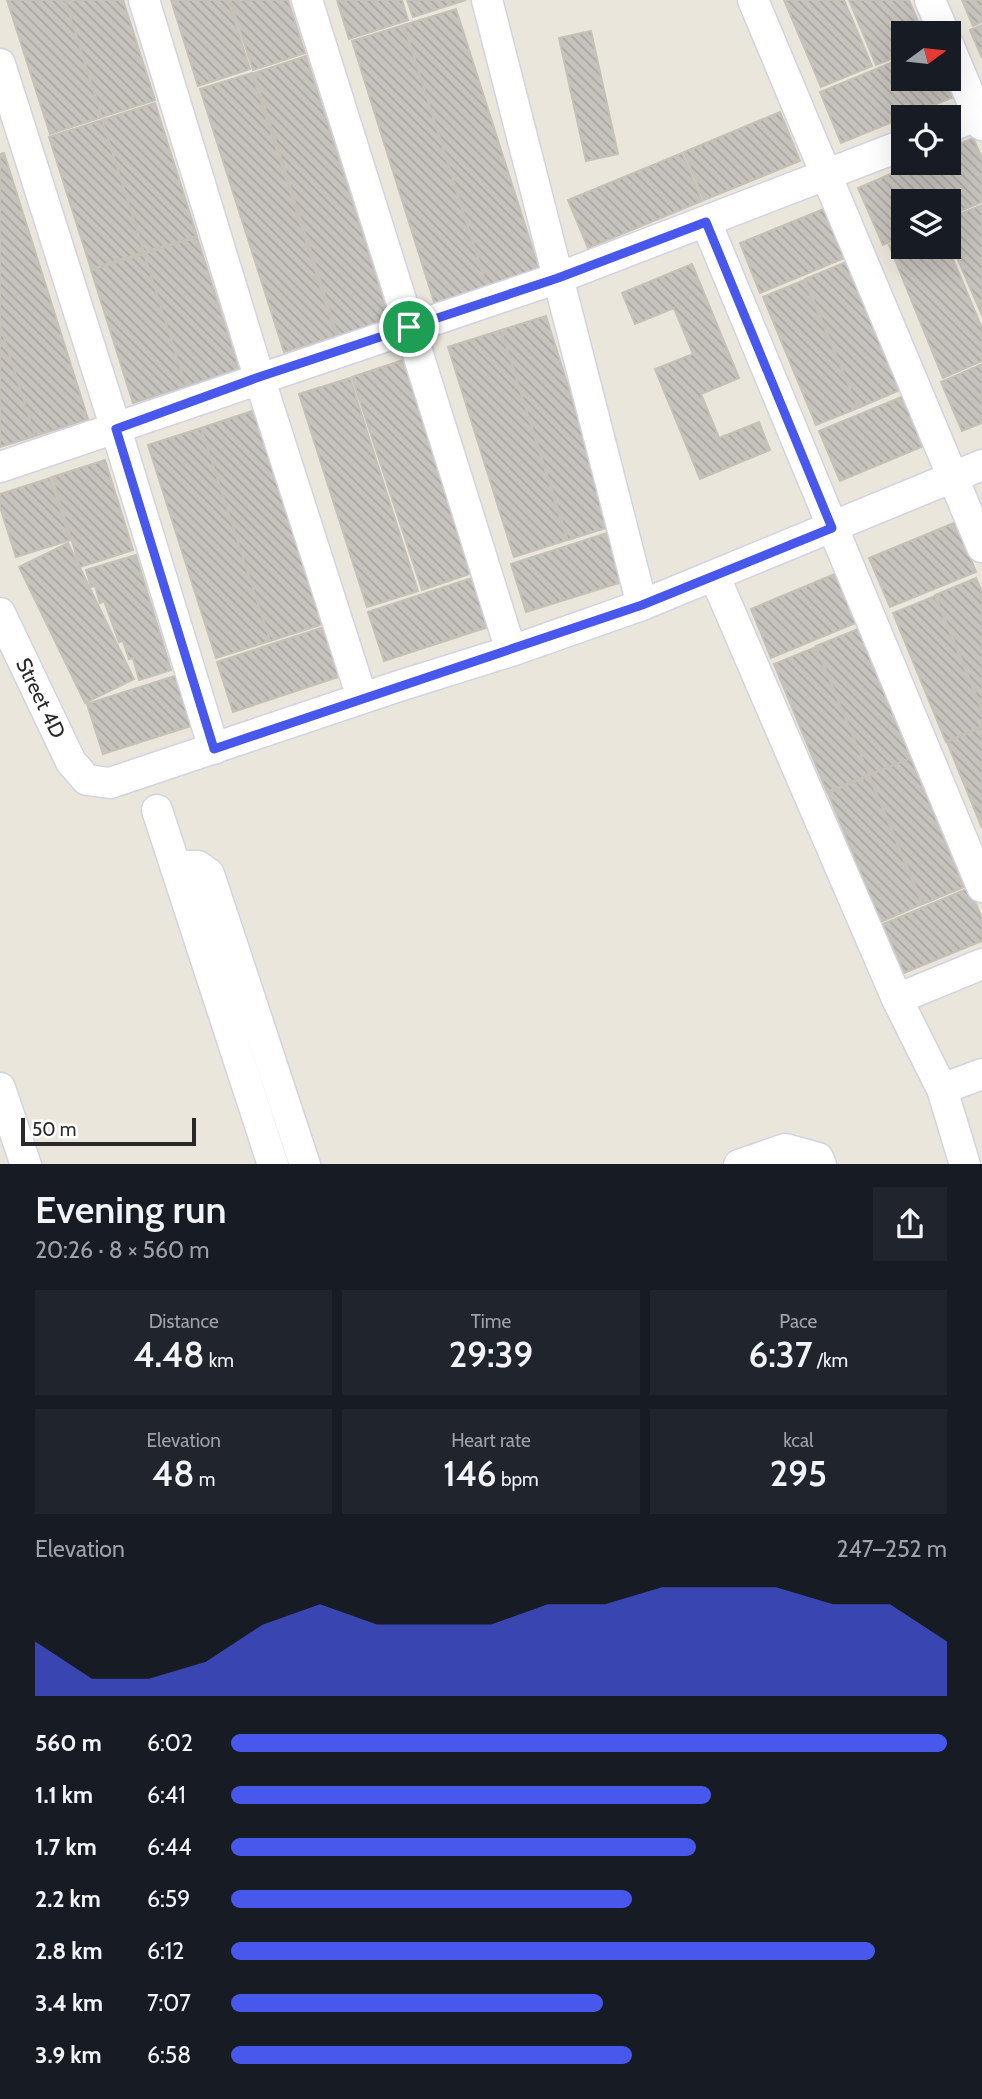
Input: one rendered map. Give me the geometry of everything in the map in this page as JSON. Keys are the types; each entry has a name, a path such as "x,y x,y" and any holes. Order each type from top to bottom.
{"street":[{"path":"144,0 259,377 362,698"},
{"path":"307,0 511,651"},
{"path":"487,0 642,605"},
{"path":"753,0 982,547"},
{"path":"930,0 939,21"},
{"path":"0,64 214,749 642,605 982,466"},
{"path":"961,73 981,118 961,123"},
{"path":"0,467 116,429 259,377 558,278 891,150"},
{"path":"706,222 982,887"},
{"path":"715,577 897,999 942,1089 965,1164"},
{"name":"Street 4D","path":"0,613 71,762 87,780 110,783 214,749"},
{"path":"157,810 273,1164"},
{"path":"175,866 198,866 209,874 304,1164"},
{"path":"897,999 982,964"},
{"path":"942,1089 982,1074"},
{"path":"0,1088 26,1164"},
{"path":"738,1164 785,1149 818,1158 821,1164"}],"building":[{"path":"7,0 65,0 102,117 50,134"},
{"path":"65,0 123,0 155,100 102,117"},
{"path":"171,0 228,0 250,69 198,86"},
{"path":"230,0 288,0 305,53 253,70"},
{"path":"337,0 402,0 408,20 349,39"},
{"path":"407,0 466,0 413,17"},
{"path":"784,0 844,0 872,66 821,87"},
{"path":"849,0 909,0 918,21 891,21 891,59 876,65"},
{"path":"962,0 982,0 982,22 973,26"},
{"path":"456,9 540,272 488,289 404,25"},
{"path":"404,25 487,288 435,305 352,41"},
{"path":"982,25 982,58 970,30"},
{"path":"591,31 618,154 586,161 559,38"},
{"path":"306,56 390,320 338,336 254,73"},
{"path":"891,63 891,91 954,91 956,96 934,105 891,105 891,123 841,143 820,92"},
{"path":"252,73 336,336 284,352 200,89"},
{"path":"155,103 197,236 144,252 102,120"},
{"path":"780,112 800,161 704,200 684,152"},
{"path":"102,120 144,252 91,269 49,137"},
{"path":"973,138 982,158 982,202 961,211 961,189 891,189 891,241 883,245 858,188 891,174 961,175 961,143"},
{"path":"4,153 88,419 35,436 0,325 0,154"},
{"path":"682,153 702,201 588,248 568,200"},
{"path":"982,205 982,315 958,259 961,259 961,214"},
{"path":"826,208 847,257 760,293 740,243"},
{"path":"197,237 239,369 186,386 144,254"},
{"path":"144,254 186,386 133,403 91,270"},
{"path":"895,259 953,259 982,328 982,361 943,378"},
{"path":"846,262 900,390 858,408 805,279"},
{"path":"692,264 739,378 701,394 719,438 759,422 770,450 700,479 655,369 693,354 674,308 635,324 622,293"},
{"path":"804,280 858,408 816,425 763,297"},
{"path":"546,316 612,526 568,540 501,330"},
{"path":"0,325 35,436 0,447"},
{"path":"501,330 567,540 514,557 448,347"},
{"path":"403,360 472,573 422,590 352,377"},
{"path":"982,364 982,423 962,431 941,382"},
{"path":"350,378 418,591 367,607 299,394"},
{"path":"906,395 926,445 840,481 819,431"},
{"path":"255,410 323,624 270,641 201,428"},
{"path":"201,428 270,641 216,658 148,445"},
{"path":"105,460 133,550 80,567 52,477"},
{"path":"50,478 70,540 16,557 0,507 0,494"},
{"path":"956,522 976,572 890,607 869,558"},
{"path":"607,533 622,582 526,612 511,564"},
{"path":"68,543 134,679 85,703 19,567"},
{"path":"136,555 171,670 139,680 133,658 129,659 123,641 119,642 104,601 100,603 86,570"},
{"path":"837,573 858,622 771,658 751,609"},
{"path":"475,577 491,626 384,661 368,612"},
{"path":"976,578 982,592 982,709 935,595"},
{"path":"935,596 982,711 982,726 946,742 893,613"},
{"path":"324,627 341,676 233,712 217,662"},
{"path":"858,629 911,758 869,775 816,646"},
{"path":"816,647 869,775 827,792 774,664"},
{"path":"181,674 197,724 103,754 87,704"},
{"path":"982,727 982,828 947,742"},
{"path":"911,758 964,887 923,904 869,775"},
{"path":"869,776 922,904 881,922 828,793"},
{"path":"969,888 982,918 982,941 904,973 883,924"}],"route":[{"path":"706,222 832,528 642,605 214,749 116,429 409,327 558,278 706,222"}]}
